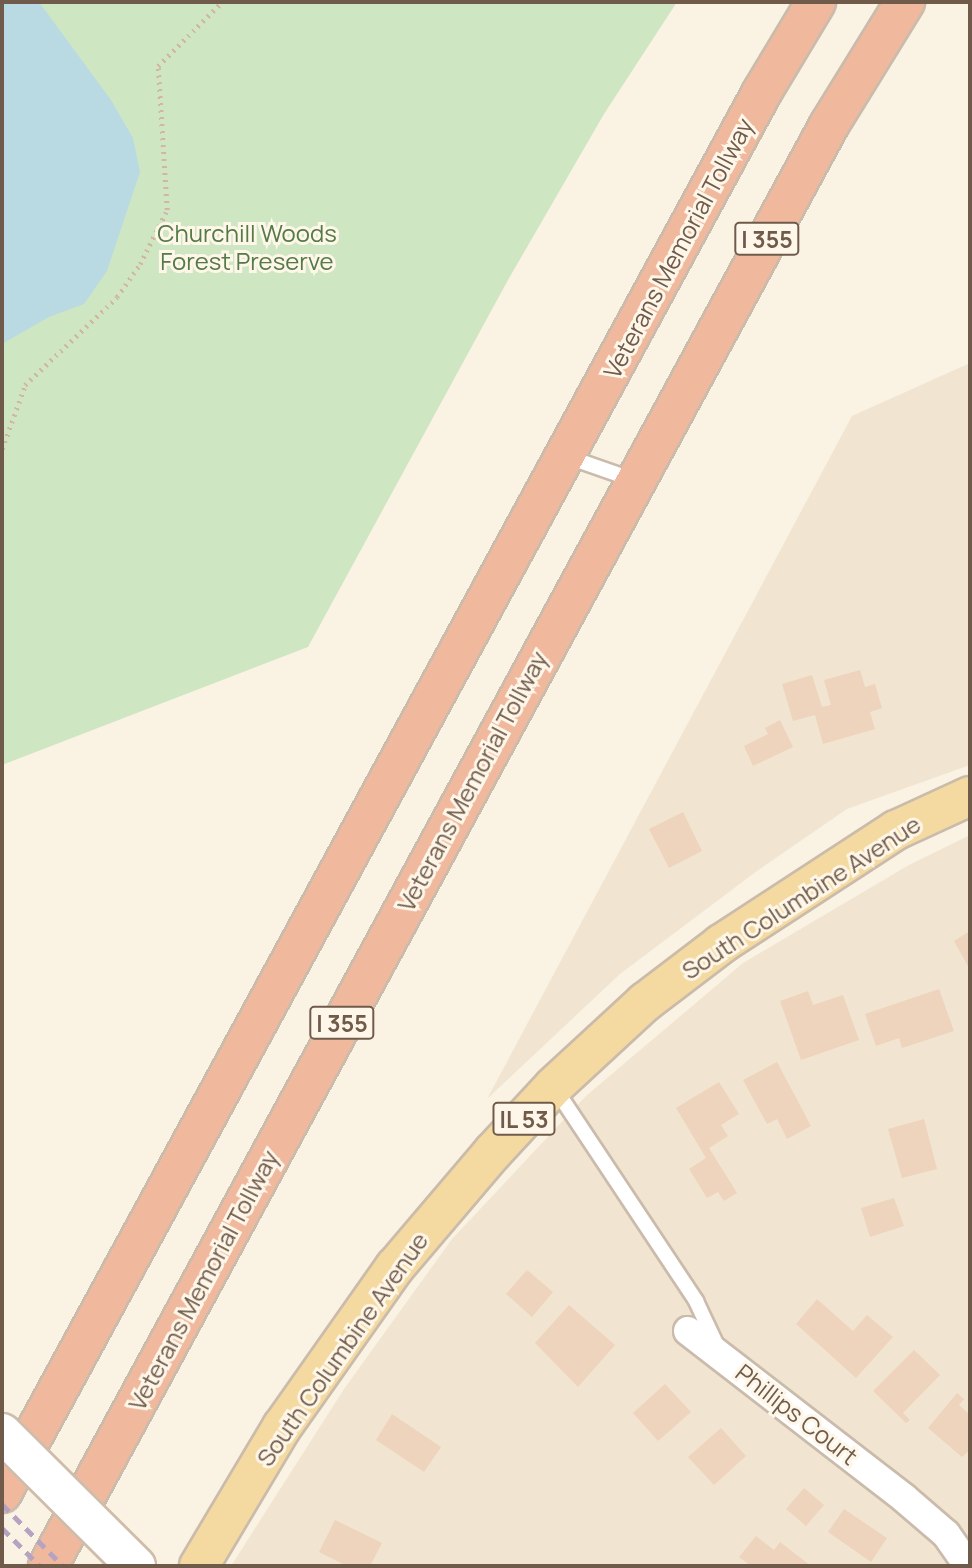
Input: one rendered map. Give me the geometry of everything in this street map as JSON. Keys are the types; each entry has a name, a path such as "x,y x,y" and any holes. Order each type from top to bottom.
{"highway":[{"name":"Veterans Memorial Tollway","path":"2,1493 755,104 816,2"},
{"name":"Veterans Memorial Tollway","path":"48,1566 829,125 905,2"}],"main road":[{"name":"South Columbine Avenue","path":"199,1566 282,1427 395,1267 492,1153 554,1086 645,1002 721,944 896,830 970,796"}],"street":[{"name":"Phillips Court","path":"688,1331 904,1498 946,1534 968,1566"},
{"path":"2,1433 136,1566"}],"lane":[{"path":"566,456 636,480"},
{"path":"554,1086 696,1301 722,1355"}],"path":[{"path":"2,449 25,385 117,298 140,264 167,211 158,66 222,2"}],"shaded area":[{"path":"970,363 970,765 847,809 757,871 620,974 487,1099 852,416"},
{"path":"970,835 970,1566 231,1566 344,1389 452,1239 587,1095 743,963 909,865"}],"green space":[{"name":"Churchill Woods Forest Preserve","path":"2,2 677,2 604,114 508,280 308,647 2,765"}],"water":[{"path":"2,2 39,2 111,100 133,138 140,172 107,271 84,304 49,317 2,344"}],"building":[{"path":"860,670 865,687 875,684 882,708 870,712 875,729 823,744 815,715 793,721 782,684 812,675 822,707 831,705 824,680"},
{"path":"780,720 793,747 753,766 744,746 768,734 765,728"},
{"path":"683,812 702,851 669,868 649,829"},
{"path":"970,931 970,970 954,941"},
{"path":"939,989 954,1031 902,1048 899,1038 876,1046 865,1014"},
{"path":"808,991 813,1005 843,995 859,1040 801,1060 780,1001"},
{"path":"777,1062 811,1126 787,1139 777,1119 767,1124 743,1080"},
{"path":"719,1082 739,1114 721,1125 728,1136 709,1148 737,1193 724,1201 718,1192 707,1198 689,1169 706,1158 676,1108"},
{"path":"924,1119 937,1169 902,1178 888,1129"},
{"path":"894,1198 904,1226 870,1237 861,1208"},
{"path":"527,1270 553,1292 532,1317 506,1294"},
{"path":"817,1299 853,1331 867,1315 893,1337 856,1378 796,1324"},
{"path":"569,1305 615,1345 578,1387 535,1343"},
{"path":"914,1350 940,1375 903,1413 910,1420 906,1423 873,1391"},
{"path":"665,1384 691,1412 658,1441 633,1413"},
{"path":"957,1393 964,1399 959,1405 970,1415 970,1450 962,1457 928,1428"},
{"path":"392,1414 441,1447 424,1472 376,1440"},
{"path":"721,1428 746,1456 714,1485 688,1457"},
{"path":"804,1488 824,1505 806,1526 786,1509"},
{"path":"844,1509 887,1538 871,1562 828,1532"},
{"path":"335,1520 382,1543 370,1566 347,1566 319,1552"},
{"path":"756,1536 774,1550 780,1542 811,1566 751,1566 739,1557"}],"railway":[{"path":"2,1504 63,1566"},
{"path":"2,1528 40,1566"}]}
